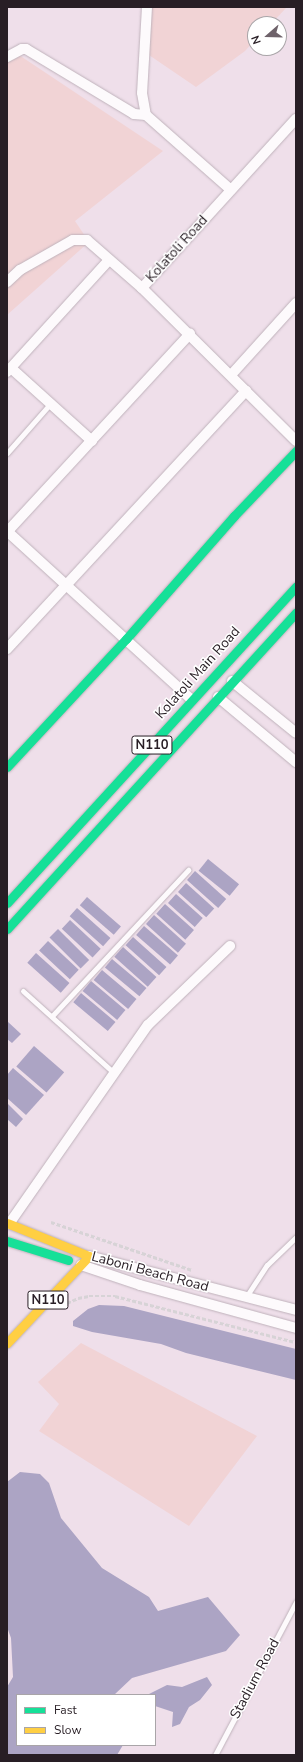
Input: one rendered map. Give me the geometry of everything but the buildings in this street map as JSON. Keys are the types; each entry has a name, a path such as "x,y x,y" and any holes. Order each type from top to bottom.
{"main road":[{"path":"7,767 126,639 234,516 296,451"},
{"name":"Kolatoli Main Road","path":"7,903 296,586"},
{"name":"N110","path":"7,929 296,612"},
{"name":"Laboni Beach Road","path":"8,1224 89,1256"},
{"name":"Laboni Beach Road","path":"7,1241 81,1264"},
{"name":"N110","path":"7,1343 89,1256"}],"street":[{"path":"146,7 142,93 146,115"},
{"path":"7,57 9,58 22,49 26,49 134,114 146,115 231,190"},
{"name":"Kolatoli Road","path":"296,119 142,288 296,441"},
{"path":"7,282 20,270 73,240 87,240 142,288"},
{"path":"92,441 9,370 109,260"},
{"path":"231,375 296,303"},
{"path":"190,334 7,532 67,584 192,700"},
{"path":"7,649 246,391"},
{"path":"232,681 296,733"},
{"path":"218,697 296,762"},
{"path":"8,1224 148,1025 230,946"},
{"name":"Laboni Beach Road","path":"89,1256 296,1310"},
{"name":"Laboni Beach Road","path":"81,1264 140,1285 296,1328"}],"lane":[{"path":"7,453 50,404"},
{"path":"52,1016 188,870"},
{"path":"23,991 114,1073"},
{"path":"246,1297 267,1265 296,1237"},
{"name":"Stadium Road","path":"215,1755 296,1602"}],"path":[{"path":"48,1221 198,1272"},
{"path":"63,1307 78,1298 115,1296 296,1342"}],"shaded area":[{"path":"149,7 287,7 279,16 247,16 247,49 196,87 146,53"},
{"path":"7,54 19,55 163,151 75,221 89,242 7,315"},
{"path":"208,859 239,884 230,896 199,871"},
{"path":"195,871 226,899 218,908 187,880"},
{"path":"186,883 214,908 206,917 178,892"},
{"path":"176,894 203,918 195,927 168,903"},
{"path":"87,897 121,927 114,935 80,905"},
{"path":"165,904 194,930 185,940 156,914"},
{"path":"77,908 110,938 103,946 70,916"},
{"path":"154,915 186,944 178,953 146,924"},
{"path":"70,920 101,949 93,957 62,929"},
{"path":"144,926 178,956 170,965 136,935"},
{"path":"58,929 89,960 81,969 50,937"},
{"path":"133,937 166,967 159,975 126,945"},
{"path":"48,941 79,970 70,979 39,951"},
{"path":"123,947 156,977 148,987 114,957"},
{"path":"36,953 69,983 61,993 27,963"},
{"path":"112,959 146,988 139,996 105,967"},
{"path":"102,970 136,999 128,1009 94,980"},
{"path":"91,981 125,1010 117,1020 83,991"},
{"path":"81,993 115,1022 108,1031 73,1002"},
{"path":"7,1021 21,1034 12,1043 7,1039"},
{"path":"34,1046 64,1072 46,1093 16,1066"},
{"path":"13,1068 44,1095 26,1115 7,1098 7,1075"},
{"path":"7,1103 23,1119 16,1127 7,1119"},
{"path":"99,1305 124,1306 296,1349 296,1380 186,1353 161,1344 92,1332 73,1326 73,1321 88,1309"},
{"path":"81,1343 257,1436 189,1526 39,1431 59,1404 38,1382"},
{"path":"20,1472 40,1474 49,1483 61,1518 102,1568 149,1597 158,1611 208,1597 240,1635 226,1651 132,1678 115,1694 16,1694 16,1746 122,1746 117,1755 7,1755 7,1687 13,1677 11,1638 7,1627 7,1482"},
{"path":"207,1677 212,1685 200,1700 189,1707 180,1724 172,1727 173,1712 156,1706 156,1694 149,1694 167,1685 182,1687"}],"traffic: fast":[{"path":"7,767 126,639 234,516 296,451"},
{"path":"7,903 296,586"},
{"path":"7,929 296,612"},
{"path":"7,1241 68,1260"}],"traffic: slow":[{"path":"7,1223 89,1256 7,1343"}]}
